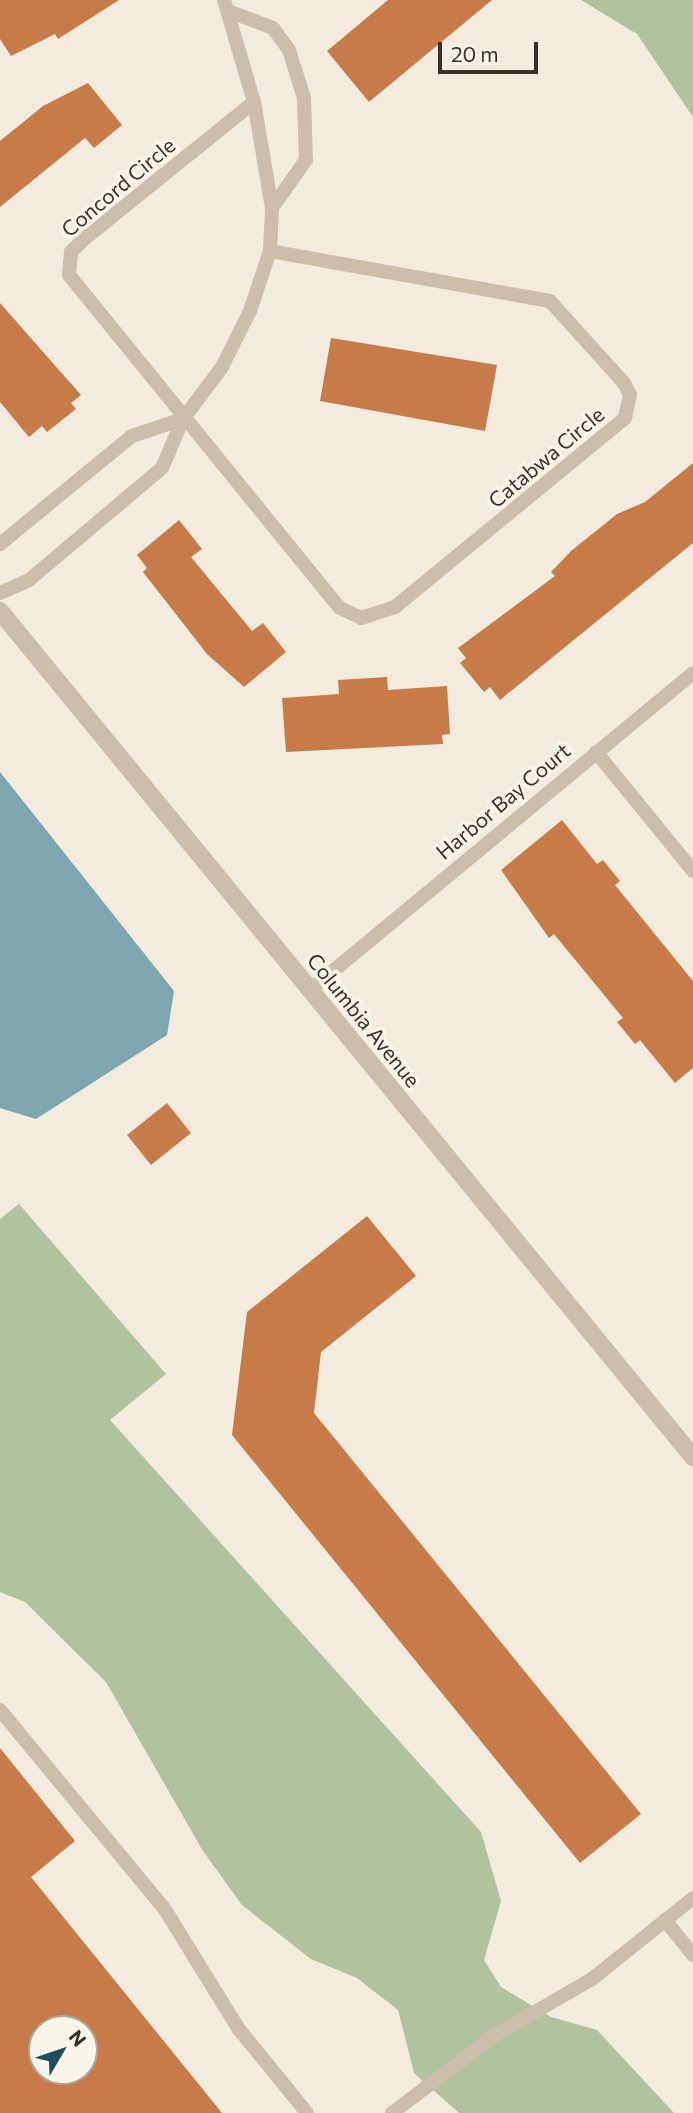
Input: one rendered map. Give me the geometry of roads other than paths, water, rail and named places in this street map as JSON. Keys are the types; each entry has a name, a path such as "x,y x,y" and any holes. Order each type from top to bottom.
{"street":[{"name":"Columbia Avenue","path":"0,611 693,1457"}],"lane":[{"path":"0,593 29,580 152,479 173,452 183,419 237,340 270,251 272,208 254,102 226,6"},
{"path":"226,6 273,28 289,50 304,98 306,160 272,208"},
{"name":"Concord Circle","path":"183,419 75,285 67,263 82,241 254,102"},
{"name":"Catabwa Circle","path":"183,419 340,608 361,618 395,607 625,418 629,396 624,383 550,301 270,251"},
{"path":"0,544 132,436 183,419"},
{"name":"Harbor Bay Court","path":"310,990 693,673"},
{"path":"596,752 693,871"},
{"path":"0,1710 164,1908 238,2028 307,2113"},
{"path":"392,2113 495,2035 592,1979 693,1898"},
{"path":"665,1920 693,1955"}],"water":[{"path":"0,772 174,991 167,1035 36,1119 0,1108"}]}
